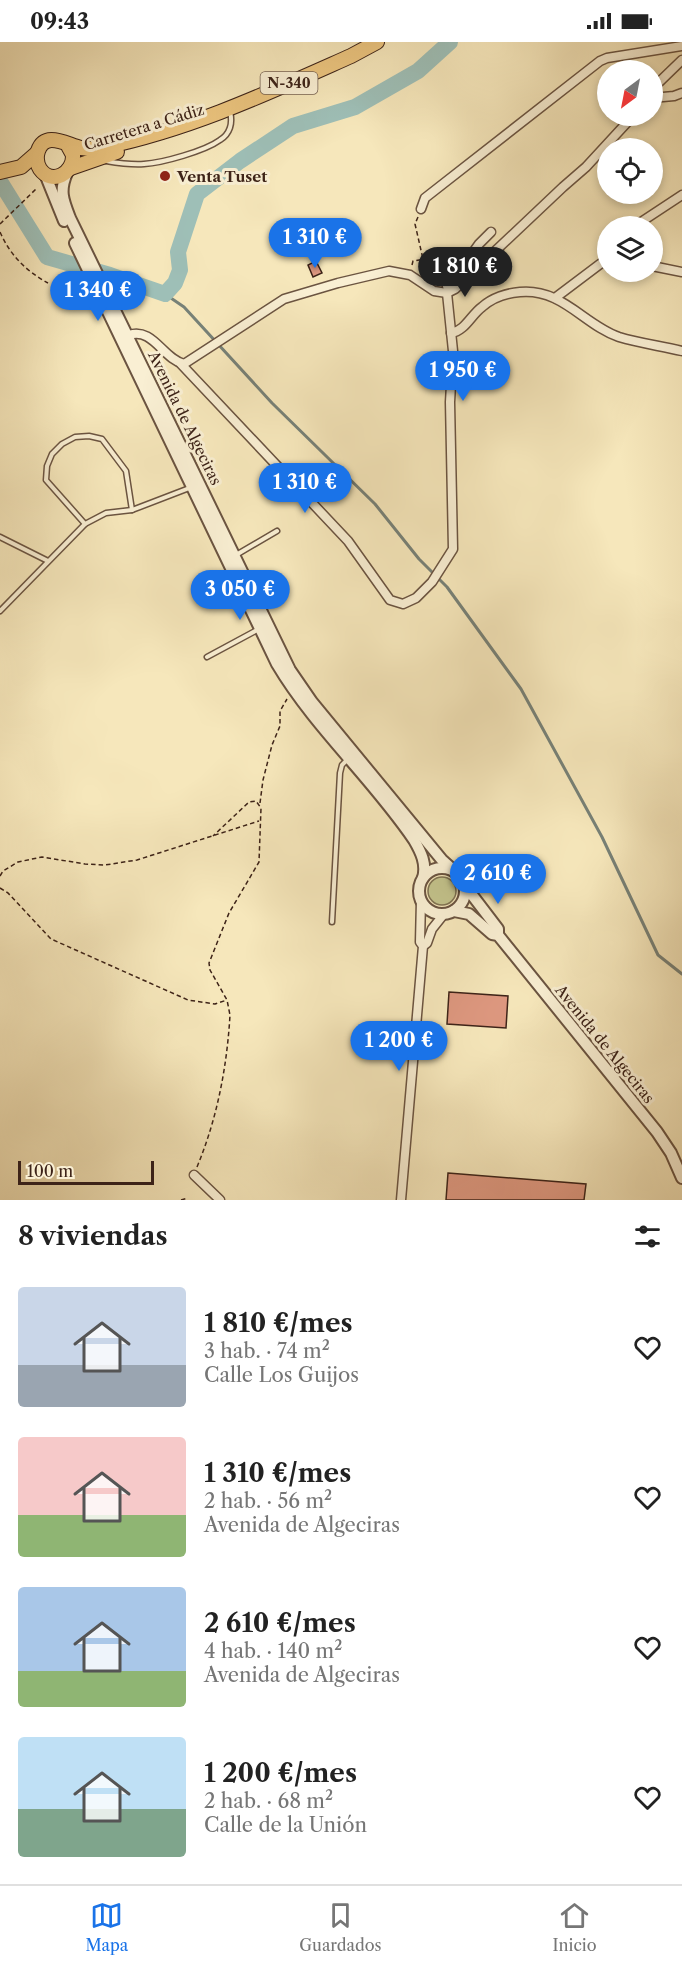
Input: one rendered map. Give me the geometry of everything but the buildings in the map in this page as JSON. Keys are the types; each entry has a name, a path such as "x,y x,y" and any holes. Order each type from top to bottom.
{"highway":[{"name":"Carretera a Cádiz","path":"69,170 93,160 188,134 377,42"},
{"name":"Carretera a Cádiz","path":"67,144 89,149 122,144 187,126 230,112 368,56 389,42"},
{"name":"N-340","path":"0,179 27,163 47,141 57,140 67,144"},
{"path":"67,144 74,155 69,170"},
{"path":"37,153 37,163 44,173"},
{"name":"N-340","path":"9,172 44,173 54,177 69,170"}],"street":[{"path":"421,209 425,198 600,60 682,46"},
{"path":"663,78 682,60"},
{"path":"663,97 682,93"},
{"path":"181,364 187,364 284,300 338,283 389,271 410,275 434,291 447,293 456,289 586,167 624,126"},
{"name":"Avenida de Algeciras","path":"69,170 62,188 74,233"},
{"name":"Avenida de Algeciras","path":"44,173 104,294 129,335 290,670 303,690 441,860 452,869"},
{"path":"650,216 682,195"},
{"path":"114,322 119,324 124,334 147,335 181,364 348,542 390,600 399,604 408,604 432,582 453,549 450,402 453,351 447,293 478,244 491,232"},
{"path":"555,298 597,264"},
{"path":"663,268 682,272"},
{"path":"451,333 463,328 480,308 490,301 507,294 522,292 555,298 602,329 619,337 682,351"},
{"name":"Avenida de Algeciras","path":"104,294 114,322 192,487 260,628 293,690 414,840 424,861 423,878"},
{"path":"401,1200 423,946 420,942 419,889 423,878 436,868 452,869 461,876 465,887 462,903 432,929 427,943 423,946"},
{"name":"Avenida de Algeciras","path":"465,887 498,929 498,935 657,1132 671,1153 682,1178"},
{"path":"421,900 433,912 449,912"},
{"name":"Avenida de Algeciras","path":"449,912 469,914 492,934 498,935"},
{"path":"194,1175 220,1200"}],"lane":[{"path":"93,160 144,164 169,159 221,140 228,133 232,124 230,112"},
{"path":"437,256 447,293"},
{"path":"85,524 45,480 52,453 75,437 89,436 102,439 126,471 132,510"},
{"path":"0,611 85,524 106,513 132,510 192,487"},
{"path":"235,556 277,531"},
{"path":"0,537 48,561"},
{"path":"207,657 260,628"},
{"path":"332,922 339,773 342,765 348,759"}],"path":[{"path":"1,223 36,189"},
{"path":"421,209 415,224 423,259"},
{"path":"0,232 7,249 31,272 48,283"},
{"path":"410,275 413,261 437,256"},
{"path":"194,1175 206,1148 215,1118 230,1015 227,1000 210,970 209,963 229,912 259,862 261,820 259,804 263,780 272,745 280,726 280,711 293,690"},
{"path":"213,836 249,802 254,801 259,804"},
{"path":"0,876 3,871 18,862 42,857 105,865 137,860 261,820"},
{"path":"0,888 8,893 51,939 189,1000 215,1004 227,1000"},
{"path":"181,1200 188,1198"}],"green space":[{"path":"442,877 452,881 456,891 452,901 442,905 432,901 428,891 432,881"}],"waterway":[{"path":"1,183 47,257 165,294 175,283 180,270 178,252 197,194 240,161 293,126 355,107 418,71 450,42"},
{"path":"165,294 184,307 272,403 375,504 419,559 447,587 521,689 602,837 658,955 682,974"}],"place":[{"name":"Venta Tuset","path":"165,176"}]}
